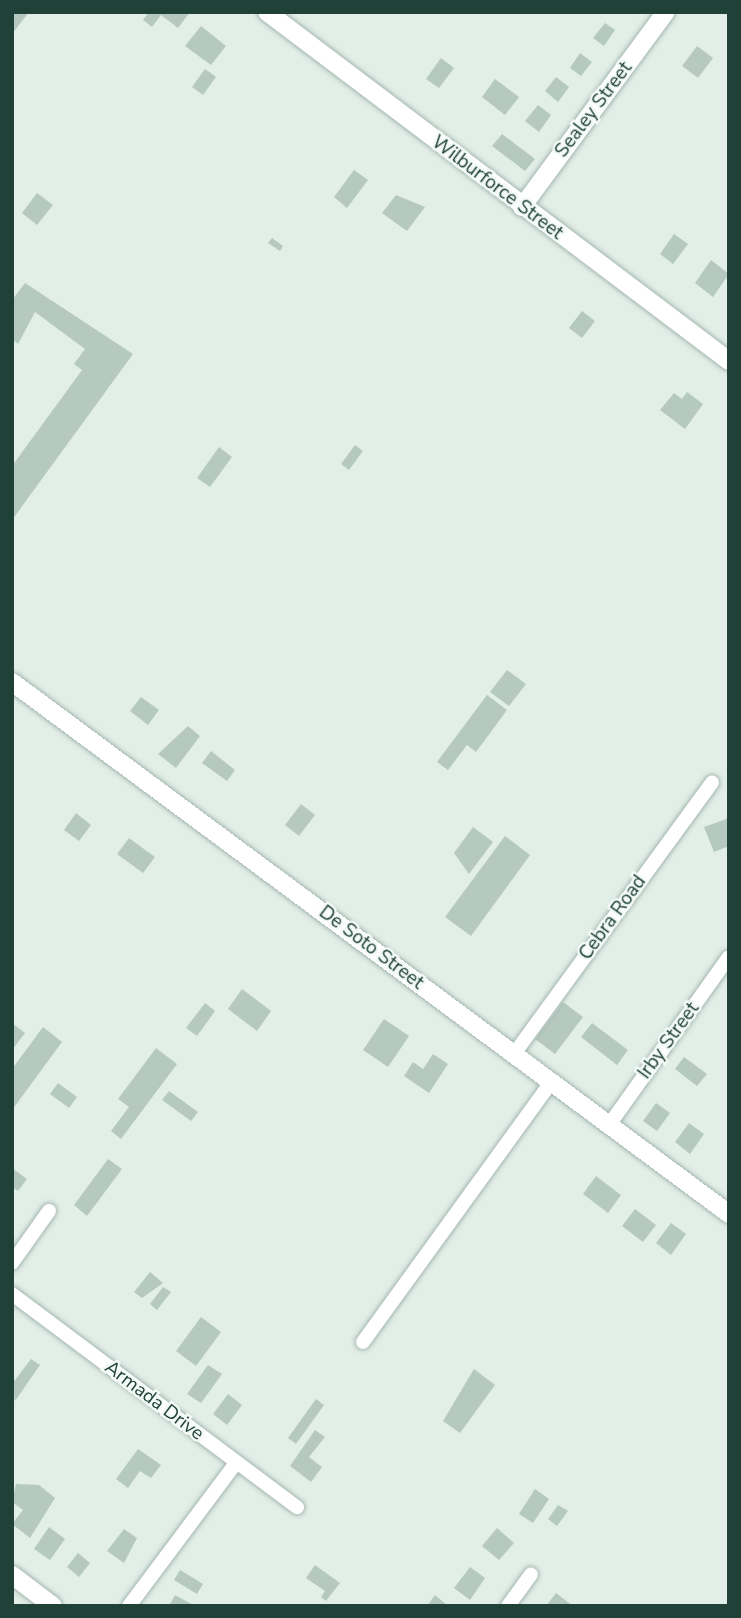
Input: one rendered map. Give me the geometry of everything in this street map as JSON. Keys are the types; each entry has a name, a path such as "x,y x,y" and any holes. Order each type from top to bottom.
{"street":[{"name":"Wilburforce Street","path":"267,12 729,361"},
{"name":"Sealey Street","path":"522,207 666,12"},
{"name":"De Soto Street","path":"12,682 729,1214"},
{"name":"Cebra Road","path":"514,1054 712,782"},
{"name":"Irby Street","path":"609,1125 729,957"},
{"path":"363,1342 551,1082"},
{"path":"12,1263 49,1211"},
{"name":"Armada Drive","path":"12,1294 297,1507"},
{"path":"129,1606 236,1462"},
{"path":"508,1606 531,1574"},
{"path":"12,1575 53,1606"}],"building":[{"path":"12,12 29,12 12,34"},
{"path":"149,12 190,12 178,28 161,15 152,27 143,20"},
{"path":"605,23 615,30 604,46 593,38"},
{"path":"201,26 226,46 211,65 185,46"},
{"path":"697,46 713,58 698,78 682,66"},
{"path":"580,53 592,62 581,76 570,68"},
{"path":"441,58 454,68 439,88 426,79"},
{"path":"205,69 216,77 203,95 192,87"},
{"path":"556,77 569,87 558,102 545,91"},
{"path":"495,79 519,97 505,115 482,97"},
{"path":"538,105 551,115 539,132 525,121"},
{"path":"502,134 535,159 525,171 492,146"},
{"path":"354,170 368,180 347,208 334,197"},
{"path":"37,193 53,205 37,225 22,213"},
{"path":"396,195 425,207 407,231 382,213"},
{"path":"674,234 688,244 673,264 660,254"},
{"path":"272,238 283,246 280,251 268,243"},
{"path":"711,260 729,274 713,297 695,283"},
{"path":"25,283 133,354 12,520 12,466 82,370 74,364 85,349 35,312 18,344 12,339 12,300"},
{"path":"582,311 595,321 582,338 569,328"},
{"path":"687,392 703,404 685,429 660,410 674,393 682,399"},
{"path":"355,445 363,451 349,470 341,464"},
{"path":"219,447 232,457 210,487 197,478"},
{"path":"507,670 526,684 509,706 490,692"},
{"path":"487,695 507,710 476,752 467,745 448,770 437,762"},
{"path":"141,697 159,710 148,725 130,711"},
{"path":"188,726 200,736 176,768 158,754"},
{"path":"211,751 235,770 227,781 202,763"},
{"path":"301,804 315,815 299,836 285,825"},
{"path":"76,813 91,825 79,841 64,830"},
{"path":"729,818 729,846 714,852 704,827"},
{"path":"473,827 493,842 469,874 454,853"},
{"path":"505,836 530,855 471,936 445,917"},
{"path":"129,838 155,857 143,873 117,854"},
{"path":"242,989 271,1011 257,1031 228,1009"},
{"path":"563,1002 583,1017 555,1054 535,1039"},
{"path":"205,1003 215,1011 197,1036 186,1028"},
{"path":"384,1019 409,1036 388,1067 363,1050"},
{"path":"12,1023 25,1033 12,1050"},
{"path":"592,1023 628,1050 617,1065 581,1037"},
{"path":"43,1027 62,1042 12,1110 12,1069"},
{"path":"156,1048 177,1064 121,1139 111,1131 129,1107 118,1099"},
{"path":"433,1054 448,1064 429,1093 404,1076 413,1062 423,1069"},
{"path":"684,1057 707,1074 697,1086 675,1069"},
{"path":"58,1083 77,1097 69,1108 50,1094"},
{"path":"169,1091 198,1112 191,1121 162,1100"},
{"path":"656,1103 670,1113 657,1131 643,1121"},
{"path":"689,1123 704,1134 690,1154 675,1142"},
{"path":"108,1159 122,1169 87,1216 74,1205"},
{"path":"12,1168 27,1179 18,1191 12,1187"},
{"path":"596,1176 621,1195 608,1213 583,1194"},
{"path":"635,1209 656,1225 643,1242 622,1226"},
{"path":"671,1223 686,1234 671,1255 656,1243"},
{"path":"150,1272 163,1283 142,1298 134,1292"},
{"path":"163,1287 171,1292 157,1310 150,1304"},
{"path":"201,1317 221,1332 196,1366 176,1351"},
{"path":"31,1359 40,1365 15,1401 12,1384"},
{"path":"208,1365 222,1374 201,1403 187,1394"},
{"path":"474,1369 495,1385 460,1433 443,1421"},
{"path":"228,1394 242,1405 227,1425 213,1414"},
{"path":"316,1399 324,1405 296,1444 288,1438"},
{"path":"315,1430 325,1437 309,1457 322,1467 311,1482 290,1466"},
{"path":"138,1449 161,1465 151,1478 140,1471 128,1488 116,1479"},
{"path":"16,1484 39,1485 55,1498 30,1538 12,1524 23,1510 12,1502"},
{"path":"535,1489 549,1499 533,1523 519,1514"},
{"path":"558,1505 568,1511 557,1526 548,1519"},
{"path":"49,1527 65,1539 50,1560 34,1549"},
{"path":"497,1528 514,1543 499,1560 482,1546"},
{"path":"124,1529 137,1538 124,1563 107,1551"},
{"path":"78,1553 90,1563 79,1577 67,1567"},
{"path":"315,1565 340,1583 326,1601 321,1597 325,1591 306,1578"},
{"path":"470,1567 485,1578 470,1600 454,1588"},
{"path":"180,1570 203,1584 197,1594 174,1580"},
{"path":"556,1593 573,1606 546,1606"},
{"path":"175,1595 195,1606 169,1606"},
{"path":"435,1595 448,1606 427,1606"}]}
